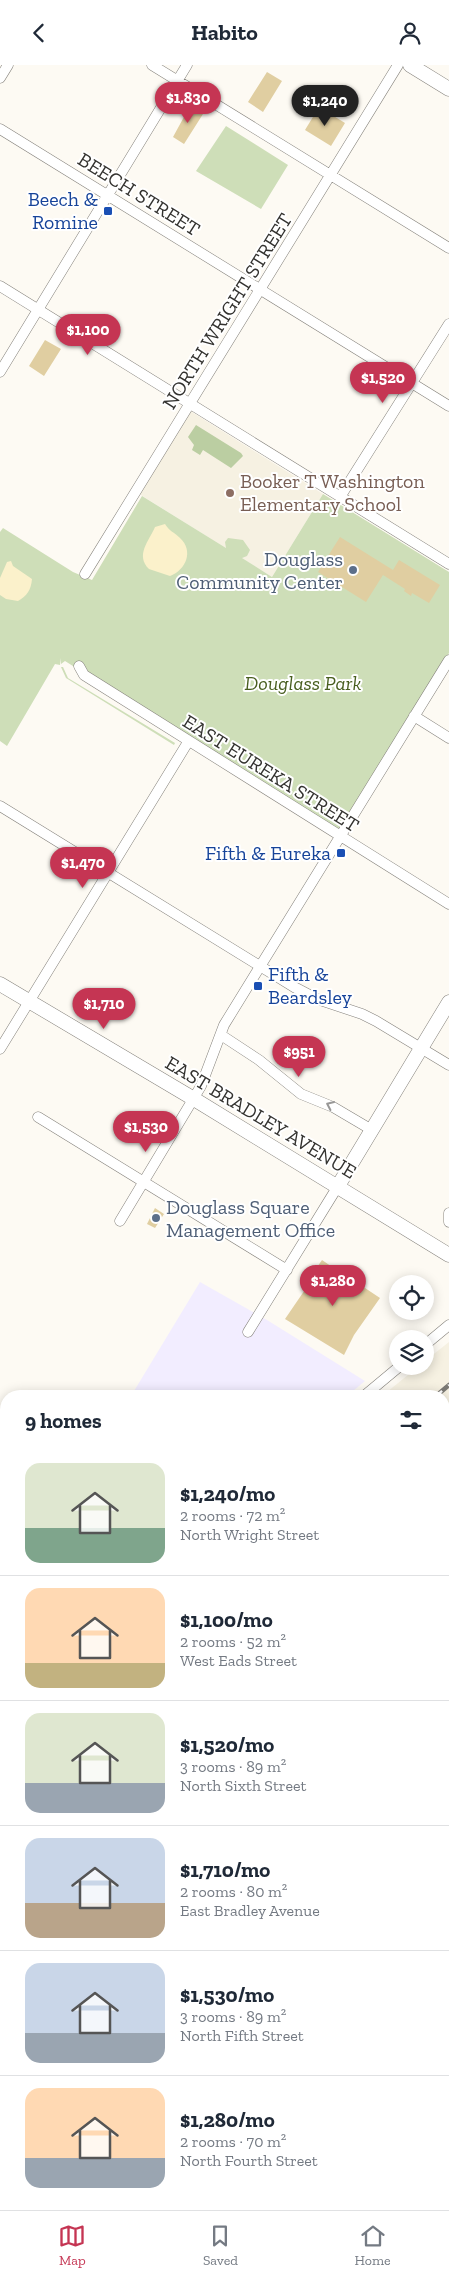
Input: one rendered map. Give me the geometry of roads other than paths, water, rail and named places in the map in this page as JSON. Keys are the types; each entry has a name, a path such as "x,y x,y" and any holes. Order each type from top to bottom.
{"main road":[{"path":"410,65 449,89"},
{"name":"EAST BRADLEY AVENUE","path":"0,984 194,1099 449,1255"},
{"path":"338,1186 449,1002"}],"street":[{"path":"0,78 8,65"},
{"path":"152,65 449,248"},
{"path":"0,372 187,65"},
{"name":"NORTH WRIGHT STREET","path":"86,574 398,65"},
{"name":"BEECH STREET","path":"0,129 449,406"},
{"path":"0,286 449,564"},
{"path":"340,497 449,324"},
{"path":"120,1221 194,1099 209,1069 224,1025 449,660"},
{"name":"EAST EUREKA STREET","path":"79,666 84,675 449,905"},
{"path":"414,716 449,738"},
{"path":"0,1049 188,742"},
{"path":"0,806 317,999 362,1013 449,1065"},
{"path":"221,1035 259,1060 300,1095 333,1107 372,1130"},
{"path":"38,1117 287,1270"},
{"path":"248,1333 338,1186"},
{"path":"449,1213 449,1222"},
{"path":"434,1338 449,1325"},
{"path":"371,1390 389,1375"}],"railway":[{"path":"443,1390 449,1385"}],"place":[{"name":"Beech & Romine","path":"108,211"},
{"name":"Booker T Washington Elementary School","path":"230,493"},
{"name":"Douglass Community Center","path":"353,570"},
{"name":"Fifth & Eureka","path":"341,853"},
{"name":"Fifth & Beardsley","path":"258,986"},
{"name":"Douglass Square Management Office","path":"156,1218"}],"park label":[{"name":"Douglass Park","path":"303,683"}]}
